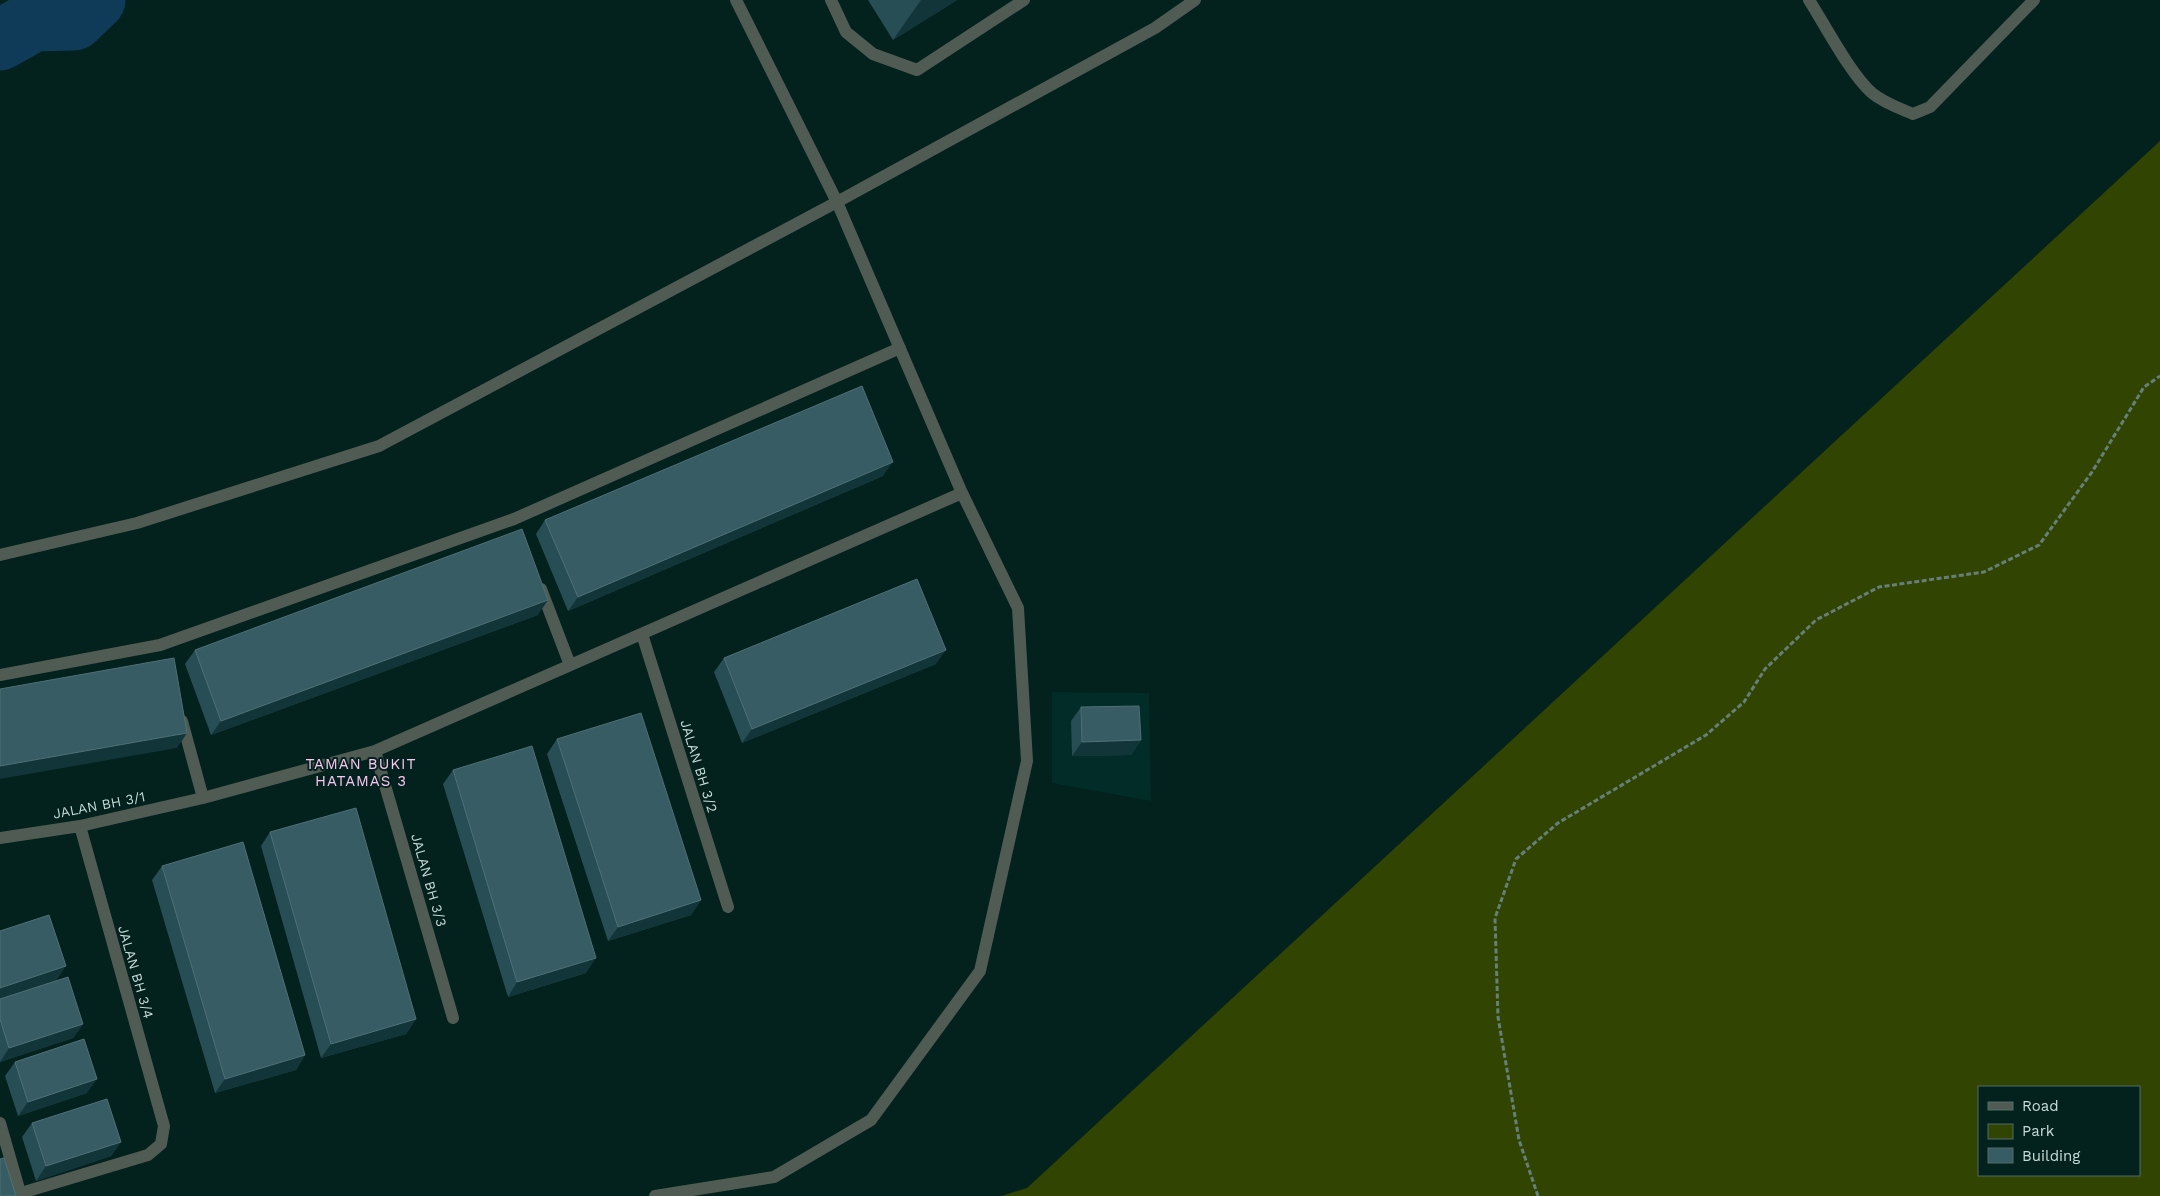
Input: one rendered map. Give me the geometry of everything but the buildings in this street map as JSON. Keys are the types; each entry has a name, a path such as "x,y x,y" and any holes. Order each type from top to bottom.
{"street":[{"path":"656,1196 774,1177 871,1120 980,971 1028,761 1018,608 962,493 837,202 736,0"},
{"path":"830,0 846,32 873,54 917,70 1024,0"},
{"path":"0,555 137,523 380,446 837,202 1155,28 1195,0"},
{"path":"1809,0 1860,80 1872,93 1886,103 1913,114 1930,107 2034,0"},
{"path":"0,675 162,650 515,523 900,348"},
{"name":"JALAN BH 3/1","path":"0,838 80,826 203,798 375,751 962,493"},
{"path":"535,574 570,665"},
{"name":"JALAN BH 3/2","path":"642,634 728,907"},
{"path":"179,712 203,798"},
{"name":"JALAN BH 3/3","path":"375,751 453,1018"},
{"name":"JALAN BH 3/4","path":"21,1195 148,1155 161,1144 164,1126 80,826"},
{"path":"0,1123 21,1195"}],"path":[{"path":"1538,1196 1519,1140 1498,1017 1495,918 1516,858 1558,823 1706,735 1744,702 1765,669 1816,620 1879,587 1984,572 2039,545 2092,472 2144,387 2160,376"}],"shaded area":[{"path":"1052,692 1149,693 1151,801 1052,783"}],"green space":[{"path":"2160,141 2160,1196 1001,1196 1027,1188"}],"waterway":[{"path":"0,40 34,21 74,20 95,0"}],"district":[{"name":"TAMAN BUKIT HATAMAS 3","path":"361,772"}]}
